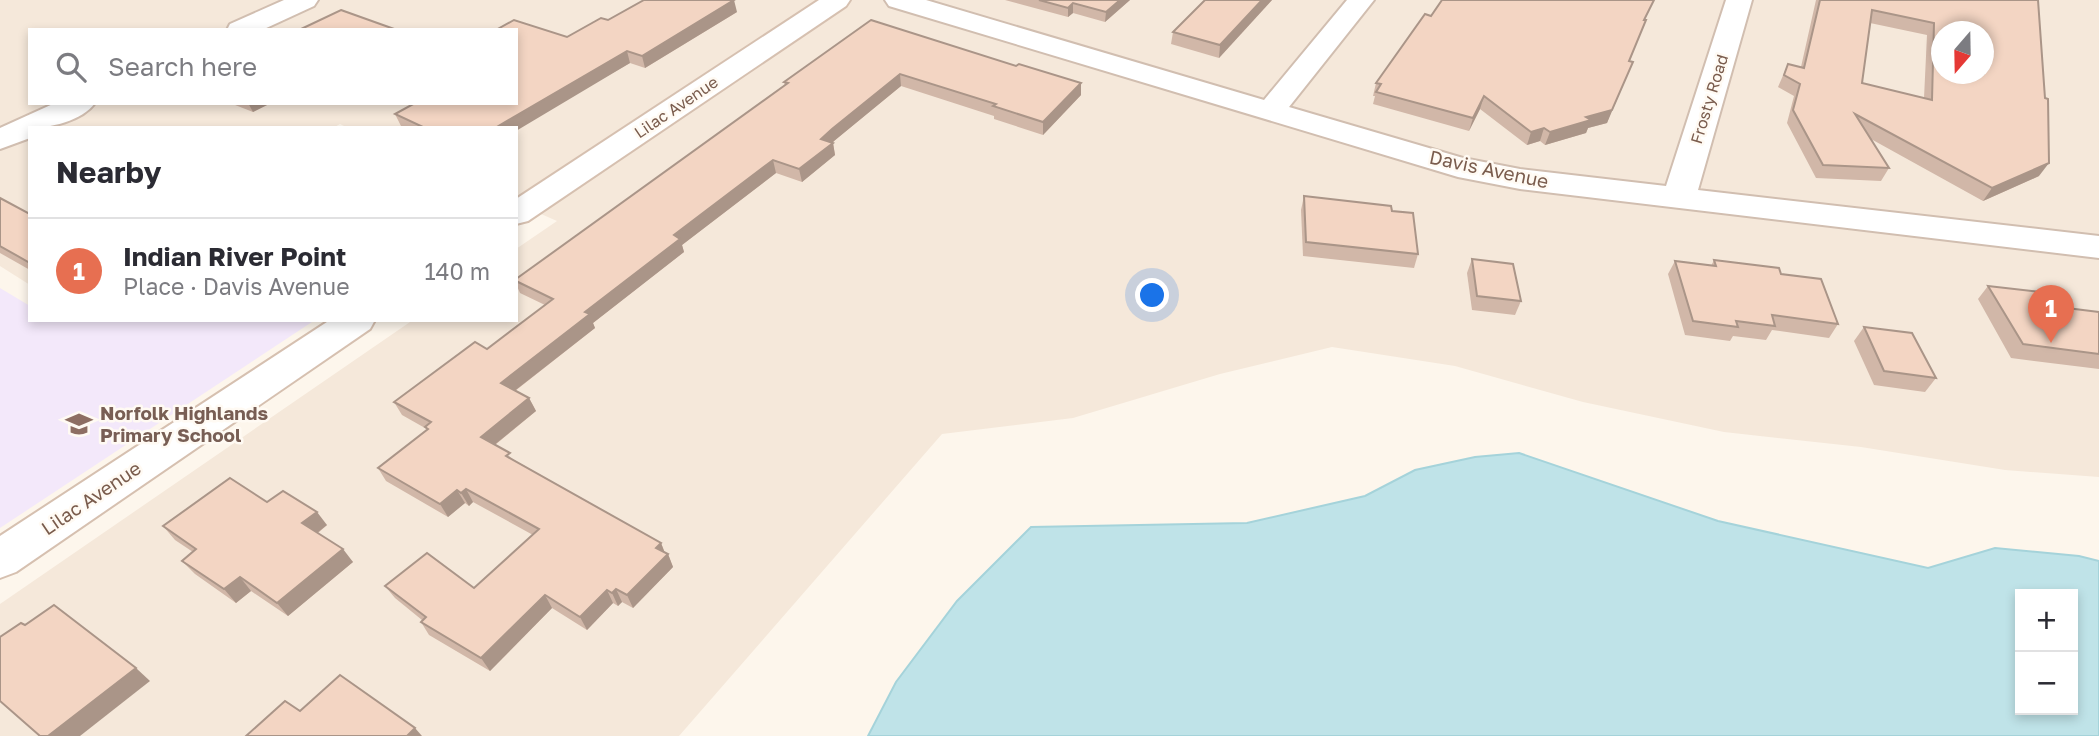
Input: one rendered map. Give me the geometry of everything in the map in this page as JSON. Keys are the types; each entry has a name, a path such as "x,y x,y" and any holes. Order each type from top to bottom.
{"street":[{"path":"244,28 305,0"},
{"name":"Lilac Avenue","path":"518,213 837,0"},
{"name":"Davis Avenue","path":"898,0 1458,167 1520,179 2099,247"},
{"path":"1272,110 1361,0"},
{"name":"Frosty Road","path":"1678,198 1739,0"},
{"path":"30,126 75,105"},
{"path":"0,140 28,127"},
{"name":"Lilac Avenue","path":"0,559 354,322"}],"shaded area":[{"path":"0,0 2099,0 2099,477 2005,470 1861,447 1724,432 1583,402 1455,366 1332,347 1220,374 1073,418 942,434 679,736 0,736 0,604 410,322 518,322 518,248 557,221 518,204 518,126 28,126 28,284 0,266"},
{"name":"Norfolk Highlands Primary School","path":"0,288 28,305 28,322 312,322 0,528"}],"water":[{"path":"1519,453 1718,521 1928,568 1995,548 2079,556 2099,561 2099,736 868,736 896,682 957,601 1031,527 1247,523 1365,496 1415,470 1475,457"}],"building":[{"path":"644,0 734,0 642,56 627,51 498,126 421,126 395,114 411,105 518,105 518,28 500,28 514,20 567,37 601,18 608,20"},
{"path":"1039,0 1120,0 1106,12 1073,3 1068,8"},
{"path":"1205,0 1262,0 1220,45 1173,32"},
{"path":"1442,0 1654,0 1629,61 1633,62 1612,110 1586,117 1591,120 1550,132 1544,128 1531,132 1484,96 1473,118 1376,92 1381,84 1376,83 1425,14 1431,16"},
{"path":"1820,0 2038,0 2045,98 2048,99 2049,163 1992,188 1855,114 1889,168 1823,165 1793,110 1800,84 1784,75 1788,64 1804,68","holes":["1872,10 1931,22 1994,21 1994,84 1932,84 1932,100 1862,83"]},
{"path":"341,10 391,28 303,28"},
{"path":"871,20 1016,66 1019,64 1081,83 1043,122 993,106 996,104 900,74 821,139 833,143 799,169 773,160 674,235 680,239 585,312 590,314 501,383 529,398 481,437 510,453 506,456 661,543 656,548 668,554 627,595 616,589 612,593 607,590 580,617 545,595 481,658 421,622 426,617 385,586 427,553 474,588 539,529 466,489 461,493 457,490 440,504 378,468 428,429 425,427 431,422 394,402 475,342 487,349 553,299 518,282 518,278 788,83 784,82"},
{"path":"1304,196 1391,206 1392,211 1413,213 1418,254 1306,242"},
{"path":"0,198 28,213 28,262 0,246"},
{"path":"1472,259 1513,264 1521,301 1477,296"},
{"path":"1714,260 1779,268 1781,274 1821,279 1838,324 1772,315 1775,326 1736,321 1738,327 1693,321 1675,261 1716,266"},
{"path":"1988,286 2049,293 2059,307 2099,312 2099,354 2023,344"},
{"path":"1864,327 1912,333 1936,378 1884,371"},
{"path":"230,478 267,502 283,491 317,512 302,523 343,549 277,603 240,577 224,589 182,561 196,549 163,526"},
{"path":"54,605 136,668 48,736 40,736 0,701 0,637 21,623 25,625"},
{"path":"340,675 415,728 407,736 246,736 285,701 300,711"}],"place":[{"name":"Indian River Point","path":"2051,343"},
{"name":"Norfolk Highlands Primary School","path":"79,424"}]}
